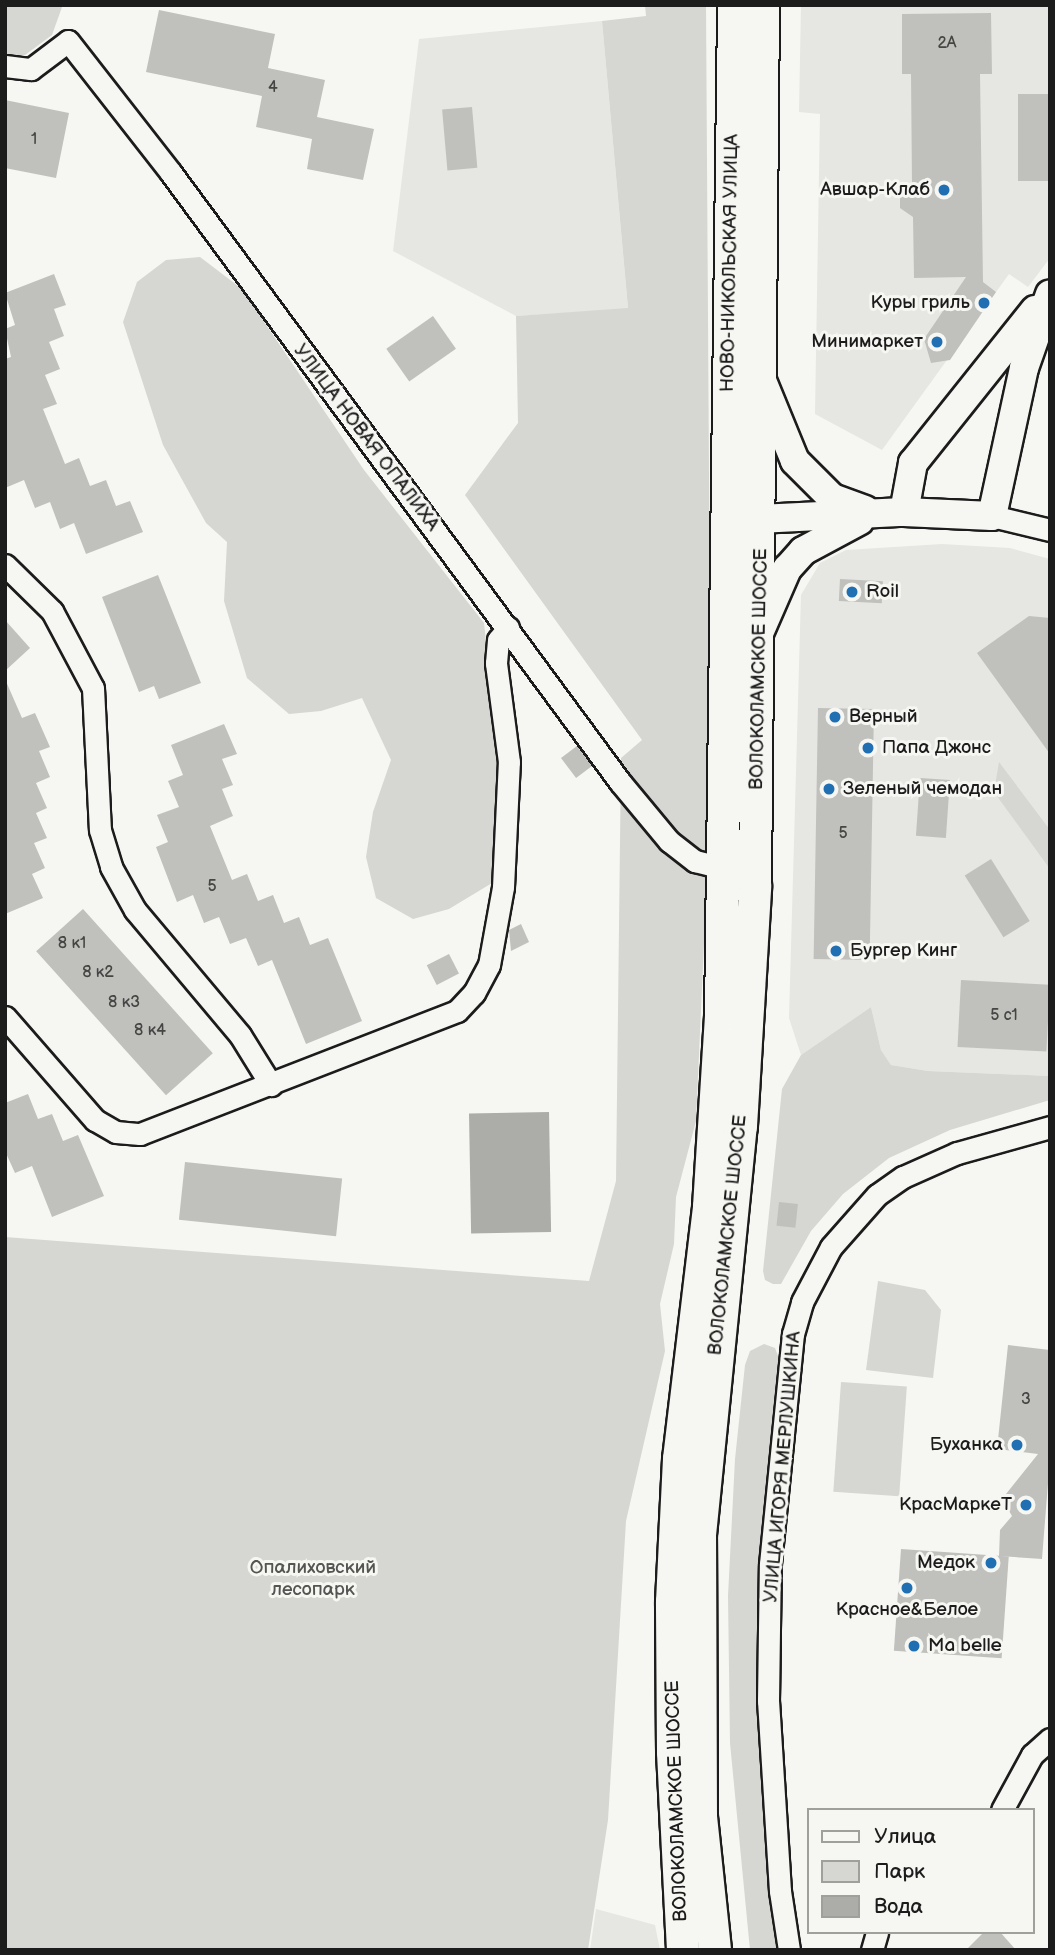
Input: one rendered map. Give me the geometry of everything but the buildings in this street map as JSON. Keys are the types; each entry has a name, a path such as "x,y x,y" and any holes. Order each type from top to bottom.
{"main road":[{"name":"НОВО-НИКОЛЬСКАЯ УЛИЦА","path":"728,520 734,5"},
{"name":"НОВО-НИКОЛЬСКАЯ УЛИЦА","path":"761,519 763,5"},
{"name":"ВОЛОКОЛАМСКОЕ ШОССЕ","path":"715,1950 701,1816 700,1535 742,1113 755,887 761,519"},
{"name":"ВОЛОКОЛАМСКОЕ ШОССЕ","path":"683,1950 673,1752 675,1534 709,1207 726,869 728,520"}],"street":[{"name":"УЛИЦА НОВАЯ ОПАЛИХА","path":"5,66 31,69 68,41 134,122 669,842 695,860 726,869"},
{"path":"759,633 787,569 803,551 823,537 891,513 913,463 1050,293"},
{"path":"992,516 1024,368 1050,293"},
{"path":"762,379 782,438 812,482 832,498 891,513"},
{"path":"728,520 891,513 992,516 1050,530"},
{"path":"5,565 51,611 93,688 100,830 111,866 135,910 240,1035 271,1085"},
{"path":"5,1017 95,1120 116,1132 140,1134 437,1022 457,1011 479,984 489,965 509,835 509,762 496,663 498,640 508,628"},
{"name":"УЛИЦА ИГОРЯ МЕРЛУШКИНА","path":"789,1950 780,1891 768,1701 770,1564 793,1334 802,1302 831,1247 877,1195 904,1177 957,1153 1050,1127"},
{"path":"1003,1808 1032,1755 1050,1739"}],"shaded area":[{"path":"801,5 1050,5 1050,258 1028,287 1009,274 882,450 815,414 820,114 799,112"},
{"path":"602,21 628,309 516,316 393,251 419,39"},
{"path":"942,544 1010,548 1050,559 1050,1076 928,1071 891,1065 881,1050 871,1007 801,1055 789,1018 801,595 820,563 846,550"},
{"path":"596,1909 655,1925 660,1950 590,1950"}],"green space":[{"path":"5,5 62,7 52,35 25,55 10,57 5,56"},
{"name":"Опалиховский лесопарк","path":"645,5 706,5 711,788 696,1121 676,1197 674,1244 660,1304 665,1351 626,1521 608,1820 588,1950 5,1950 5,1237 589,1281 616,1181 621,758 642,740 465,495 518,423 516,316 628,308 602,21 646,16"},
{"path":"200,257 242,289 364,470 484,623 499,765 497,880 449,909 413,919 376,898 366,857 373,812 391,760 362,698 321,711 289,714 247,678 224,601 227,542 206,523 163,445 123,322 137,282 166,260"},
{"path":"999,762 1050,830 1050,869 994,792"},
{"path":"871,1007 881,1050 891,1065 928,1071 1050,1076 1050,1100 950,1130 889,1158 843,1194 811,1231 781,1284 773,1284 765,1280 763,1271 782,1089 801,1055"},
{"path":"878,1281 925,1290 941,1310 933,1378 866,1370"},
{"path":"764,1344 775,1348 781,1364 759,1586 760,1707 782,1950 750,1950 730,1743 728,1596 735,1459 745,1365 750,1351"},
{"path":"841,1382 907,1387 899,1496 833,1492"}],"water":[{"path":"549,1112 551,1232 471,1233 469,1113"}],"place":[{"name":"Авшар-Клаб","path":"944,190"},
{"name":"Куры гриль","path":"984,303"},
{"name":"Минимаркет","path":"937,342"},
{"name":"Roil","path":"852,592"},
{"name":"Верный","path":"835,717"},
{"name":"Папа Джонс","path":"868,748"},
{"name":"Зеленый чемодан","path":"829,789"},
{"name":"Бургер Кинг","path":"836,951"},
{"name":"Буханка","path":"1017,1445"},
{"name":"КрасМаркеТ","path":"1026,1505"},
{"name":"Медок","path":"991,1563"},
{"name":"Красное&Белое","path":"907,1588"},
{"name":"Ma belle","path":"914,1646"}]}
